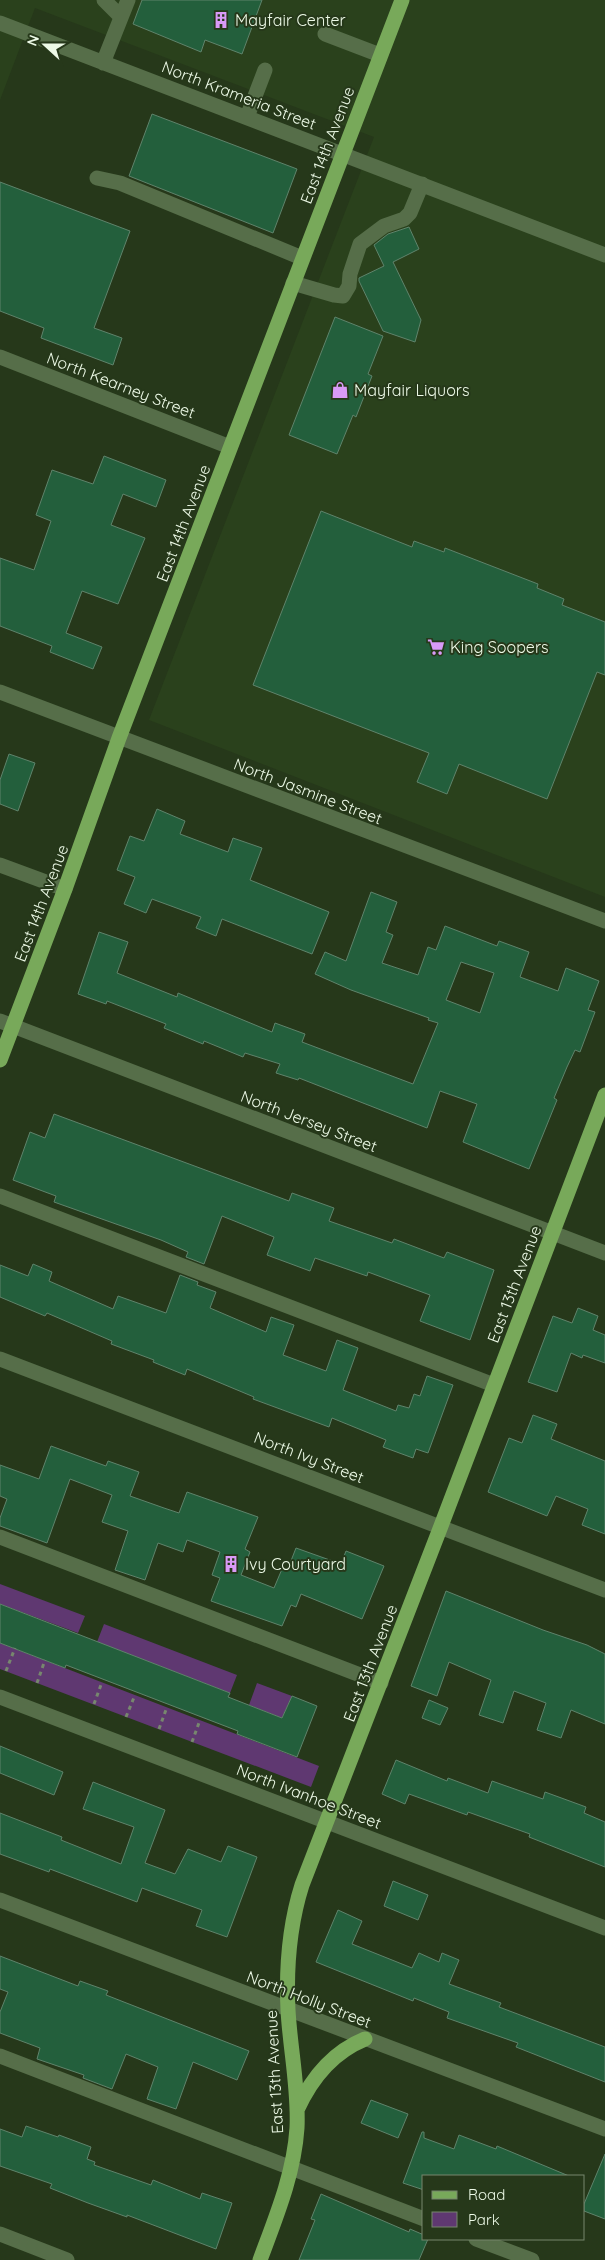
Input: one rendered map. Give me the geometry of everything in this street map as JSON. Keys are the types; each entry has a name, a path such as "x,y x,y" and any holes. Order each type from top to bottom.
{"main road":[{"name":"East 14th Avenue","path":"0,1060 6,1024 65,889 119,738 402,0"},
{"name":"East 13th Avenue","path":"260,2260 284,2195 291,2168 297,2127 288,2009 289,1944 291,1924 302,1885 605,1095"},
{"path":"296,2112 306,2090 334,2058 350,2045 365,2039"}],"street":[{"path":"104,0 121,17"},
{"path":"103,63 128,0"},
{"name":"North Krameria Street","path":"0,22 342,154 604,251"},
{"path":"325,34 380,55"},
{"path":"247,117 265,70"},
{"path":"97,178 120,183 302,258"},
{"path":"293,283 343,296 349,286 350,274 360,244 384,226 404,219 410,213 422,184"},
{"name":"North Kearney Street","path":"0,357 230,447"},
{"name":"North Jasmine Street","path":"0,692 605,921"},
{"path":"0,865 65,889"},
{"name":"North Jersey Street","path":"6,1024 605,1253"},
{"path":"0,1196 494,1385"},
{"name":"North Ivy Street","path":"0,1359 605,1590"},
{"path":"0,1537 381,1683"},
{"name":"North Ivanhoe Street","path":"0,1697 605,1928"},
{"name":"North Holly Street","path":"0,1900 605,2129"},
{"path":"0,2056 422,2218"},
{"path":"0,2234 67,2260"},
{"path":"479,2240 532,2260"}],"path":[{"path":"6,1671 15,1648"},
{"path":"37,1683 45,1660"},
{"path":"94,1704 102,1682"},
{"path":"126,1717 135,1695"},
{"path":"159,1729 167,1707"},
{"path":"192,1742 200,1720"}],"shaded area":[{"path":"0,0 605,0 605,897 149,720 374,137 35,8 0,100"}],"green space":[{"path":"0,1584 85,1616 78,1633 0,1604"},
{"path":"104,1624 237,1675 230,1693 97,1642"},
{"path":"0,1643 319,1766 311,1787 0,1669"},
{"path":"257,1683 292,1696 282,1718 249,1705"}],"building":[{"name":"Mayfair Center","path":"142,0 262,0 242,54 205,40 201,52 133,24"},
{"path":"152,114 297,169 273,233 129,176"},
{"path":"0,182 130,231 94,328 122,338 113,365 41,338 44,328 0,311"},
{"path":"409,227 419,249 393,262 421,320 415,342 383,331 359,281 359,278 384,266 374,245 388,234"},
{"path":"335,317 383,336 368,374 372,376 356,417 353,415 337,454 289,435"},
{"path":"104,456 166,480 156,507 123,494 111,525 145,538 118,604 82,591 66,633 102,647 93,669 50,652 52,646 0,626 0,558 34,570 51,521 36,515 52,470 93,484"},
{"name":"King Soopers","path":"321,511 412,547 414,541 444,552 445,548 538,584 537,588 564,599 562,605 605,622 605,675 597,672 547,799 459,764 447,794 417,782 429,753 253,685"},
{"path":"9,754 35,763 18,811 0,804 0,780"},
{"path":"157,809 185,821 180,834 228,852 233,838 262,848 250,880 329,912 312,954 222,919 216,936 196,928 201,917 152,899 146,913 124,904 135,877 117,870 130,836 144,841"},
{"path":"371,892 397,902 386,932 393,935 382,963 418,975 428,947 436,950 445,926 497,946 499,941 529,952 520,977 558,991 566,968 599,981 588,1010 595,1012 580,1052 575,1050 567,1067 554,1098 557,1100 529,1169 463,1142 477,1104 440,1091 427,1128 299,1078 298,1080 276,1073 280,1064 245,1053 243,1057 204,1041 203,1044 164,1028 166,1024 107,1001 106,1004 78,994 99,932 128,942 117,973 177,997 178,993 272,1032 275,1023 305,1034 302,1042 413,1084 438,1023 351,990 315,974 325,952 346,961","holes":["461,962 494,973 480,1013 446,1000"]},
{"path":"54,1114 289,1201 292,1193 334,1208 329,1221 392,1243 394,1239 444,1258 447,1252 494,1270 470,1340 420,1321 430,1295 368,1272 367,1276 315,1258 310,1271 267,1255 274,1237 222,1216 204,1264 186,1257 188,1252 161,1240 54,1202 56,1196 13,1180 30,1132 45,1138"},
{"path":"33,1264 52,1272 49,1281 113,1309 118,1296 166,1313 180,1275 198,1282 197,1285 216,1292 210,1308 266,1332 271,1317 294,1325 283,1355 326,1371 337,1340 358,1348 343,1390 396,1411 398,1405 409,1408 414,1394 420,1396 427,1376 453,1385 428,1453 416,1449 413,1458 383,1447 386,1440 332,1418 329,1427 253,1399 254,1397 187,1369 185,1375 153,1362 154,1360 111,1344 112,1341 47,1313 45,1316 0,1297 0,1265 28,1276"},
{"path":"578,1308 598,1316 593,1330 605,1335 605,1363 583,1355 582,1358 571,1353 557,1392 528,1382 553,1316 572,1323"},
{"path":"533,1415 557,1424 551,1439 605,1461 605,1534 582,1525 588,1509 556,1496 547,1516 488,1492 509,1438 522,1443"},
{"path":"51,1446 106,1466 108,1461 139,1472 130,1496 164,1508 179,1513 187,1492 258,1517 245,1549 250,1552 241,1575 274,1588 282,1569 287,1571 296,1548 341,1564 346,1551 384,1566 362,1619 301,1594 296,1607 291,1605 282,1626 211,1601 220,1578 212,1575 220,1552 187,1540 183,1552 158,1543 145,1580 115,1570 128,1531 102,1522 112,1495 70,1479 47,1543 0,1526 0,1518 7,1499 0,1496 0,1465 39,1479"},
{"path":"446,1591 543,1630 587,1645 605,1654 605,1724 571,1710 561,1738 537,1730 546,1703 514,1691 503,1723 479,1715 491,1680 449,1662 437,1696 411,1686"},
{"path":"0,1604 230,1693 228,1697 282,1718 292,1696 317,1706 297,1757 237,1734 238,1731 66,1665 65,1668 0,1643"},
{"path":"429,1700 448,1708 440,1725 422,1718"},
{"path":"0,1746 63,1772 54,1795 0,1773"},
{"path":"396,1760 447,1781 448,1778 488,1793 492,1781 543,1799 545,1792 586,1807 584,1813 605,1822 605,1867 529,1837 530,1834 468,1812 467,1815 409,1794 405,1804 382,1794"},
{"path":"93,1782 165,1810 145,1863 175,1874 188,1849 221,1862 228,1846 257,1857 227,1937 196,1926 202,1910 142,1888 137,1902 50,1869 49,1872 0,1854 0,1813 62,1837 61,1840 121,1864 134,1827 83,1809"},
{"path":"393,1881 428,1895 418,1920 384,1906"},
{"path":"338,1910 362,1921 352,1944 412,1968 419,1953 439,1962 442,1953 459,1960 449,1984 501,2003 499,2007 605,2047 605,2082 516,2047 518,2043 447,2018 449,2012 414,1998 413,2001 316,1962"},
{"path":"0,1956 78,1986 80,1981 108,1991 106,1995 249,2051 237,2080 193,2062 176,2109 147,2099 158,2067 126,2054 112,2089 83,2078 84,2075 37,2059 40,2048 0,2033 0,2012 8,1992 0,1989"},
{"path":"371,2100 408,2114 398,2138 361,2123"},
{"path":"26,2126 58,2137 59,2135 91,2147 87,2159 95,2162 94,2165 151,2185 153,2180 200,2199 202,2193 232,2203 216,2249 127,2215 127,2217 88,2203 50,2188 52,2184 0,2166 0,2129 22,2137"},
{"path":"422,2132 424,2132 424,2138 454,2149 459,2135 496,2149 497,2146 567,2175 422,2175 422,2189 403,2183"},
{"path":"605,2154 605,2219 585,2211 585,2202"},
{"path":"321,2194 409,2232 410,2229 422,2234 422,2240 428,2240 419,2260 299,2260 315,2220 311,2219"}],"place":[{"name":"Mayfair Center","path":"221,20"},
{"name":"Mayfair Liquors","path":"340,390"},
{"name":"King Soopers","path":"436,647"},
{"name":"Ivy Courtyard","path":"231,1564"}]}
